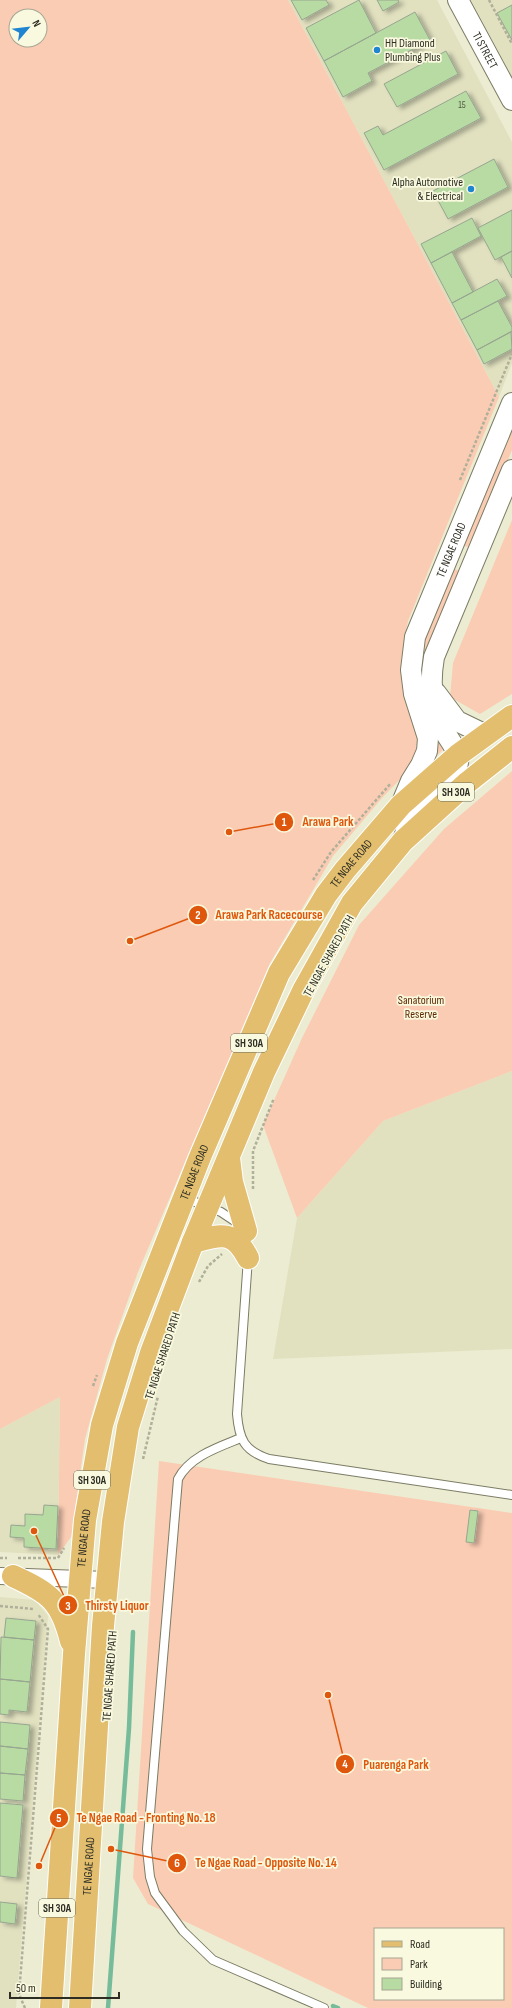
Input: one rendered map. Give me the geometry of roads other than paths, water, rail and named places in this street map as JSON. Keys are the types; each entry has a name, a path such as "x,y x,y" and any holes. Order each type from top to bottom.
{"main road":[{"name":"SH 30A","path":"401,805 458,756 512,716"},
{"name":"SH 30A","path":"403,841 468,782 512,747"},
{"name":"TE NGAE ROAD","path":"51,2008 79,1579 85,1520 102,1425 114,1383 127,1343 184,1198 279,973 326,895 345,870 401,805"},
{"name":"TE NGAE ROAD","path":"80,2008 103,1626 112,1522 128,1427 151,1353 193,1242 264,1072 304,989 332,937 364,886 403,841"},
{"path":"193,1242 220,1235 226,1235 237,1242 248,1242 232,1182 229,1157"},
{"path":"7,1576 40,1589 54,1601 65,1619 74,1654"}],"street":[{"name":"TI STREET","path":"458,0 512,100"},
{"name":"TE NGAE ROAD","path":"401,805 411,781 421,765 427,751 428,738 413,688 411,670 415,637 450,552 504,398"},
{"path":"458,756 441,725 434,706 431,673 434,657 512,470"},
{"path":"450,552 474,562"},
{"path":"432,688 457,721 486,735"},
{"name":"TE NGAE ROAD","path":"403,841 412,814 450,780 455,770 458,756"},
{"path":"7,1576 107,1580"}],"lane":[{"path":"184,1198 208,1206 231,1218 248,1242 237,1414 241,1438 245,1446 251,1452 269,1459 512,1495"},
{"path":"241,1438 208,1451 182,1471 178,1479 148,1849 150,1877 155,1893 183,1931 213,1960 324,2008"}],"waterway":[{"path":"108,2008 129,1728 133,1632"},
{"path":"333,2006 338,2008"}],"place":[{"name":"HH Diamond Plumbing Plus","path":"377,50"},
{"name":"Alpha Automotive & Electrical","path":"471,189"},
{"name":"Arawa Park","path":"229,832"},
{"name":"Arawa Park Racecourse","path":"130,941"},
{"name":"Thirsty Liquor","path":"34,1531"},
{"name":"Puarenga Park","path":"328,1695"},
{"name":"Te Ngae Road - Opposite No. 14","path":"111,1849"},
{"name":"Te Ngae Road - Fronting No. 18","path":"39,1866"}],"park label":[{"name":"Sanatorium Reserve","path":"421,1007"}]}
